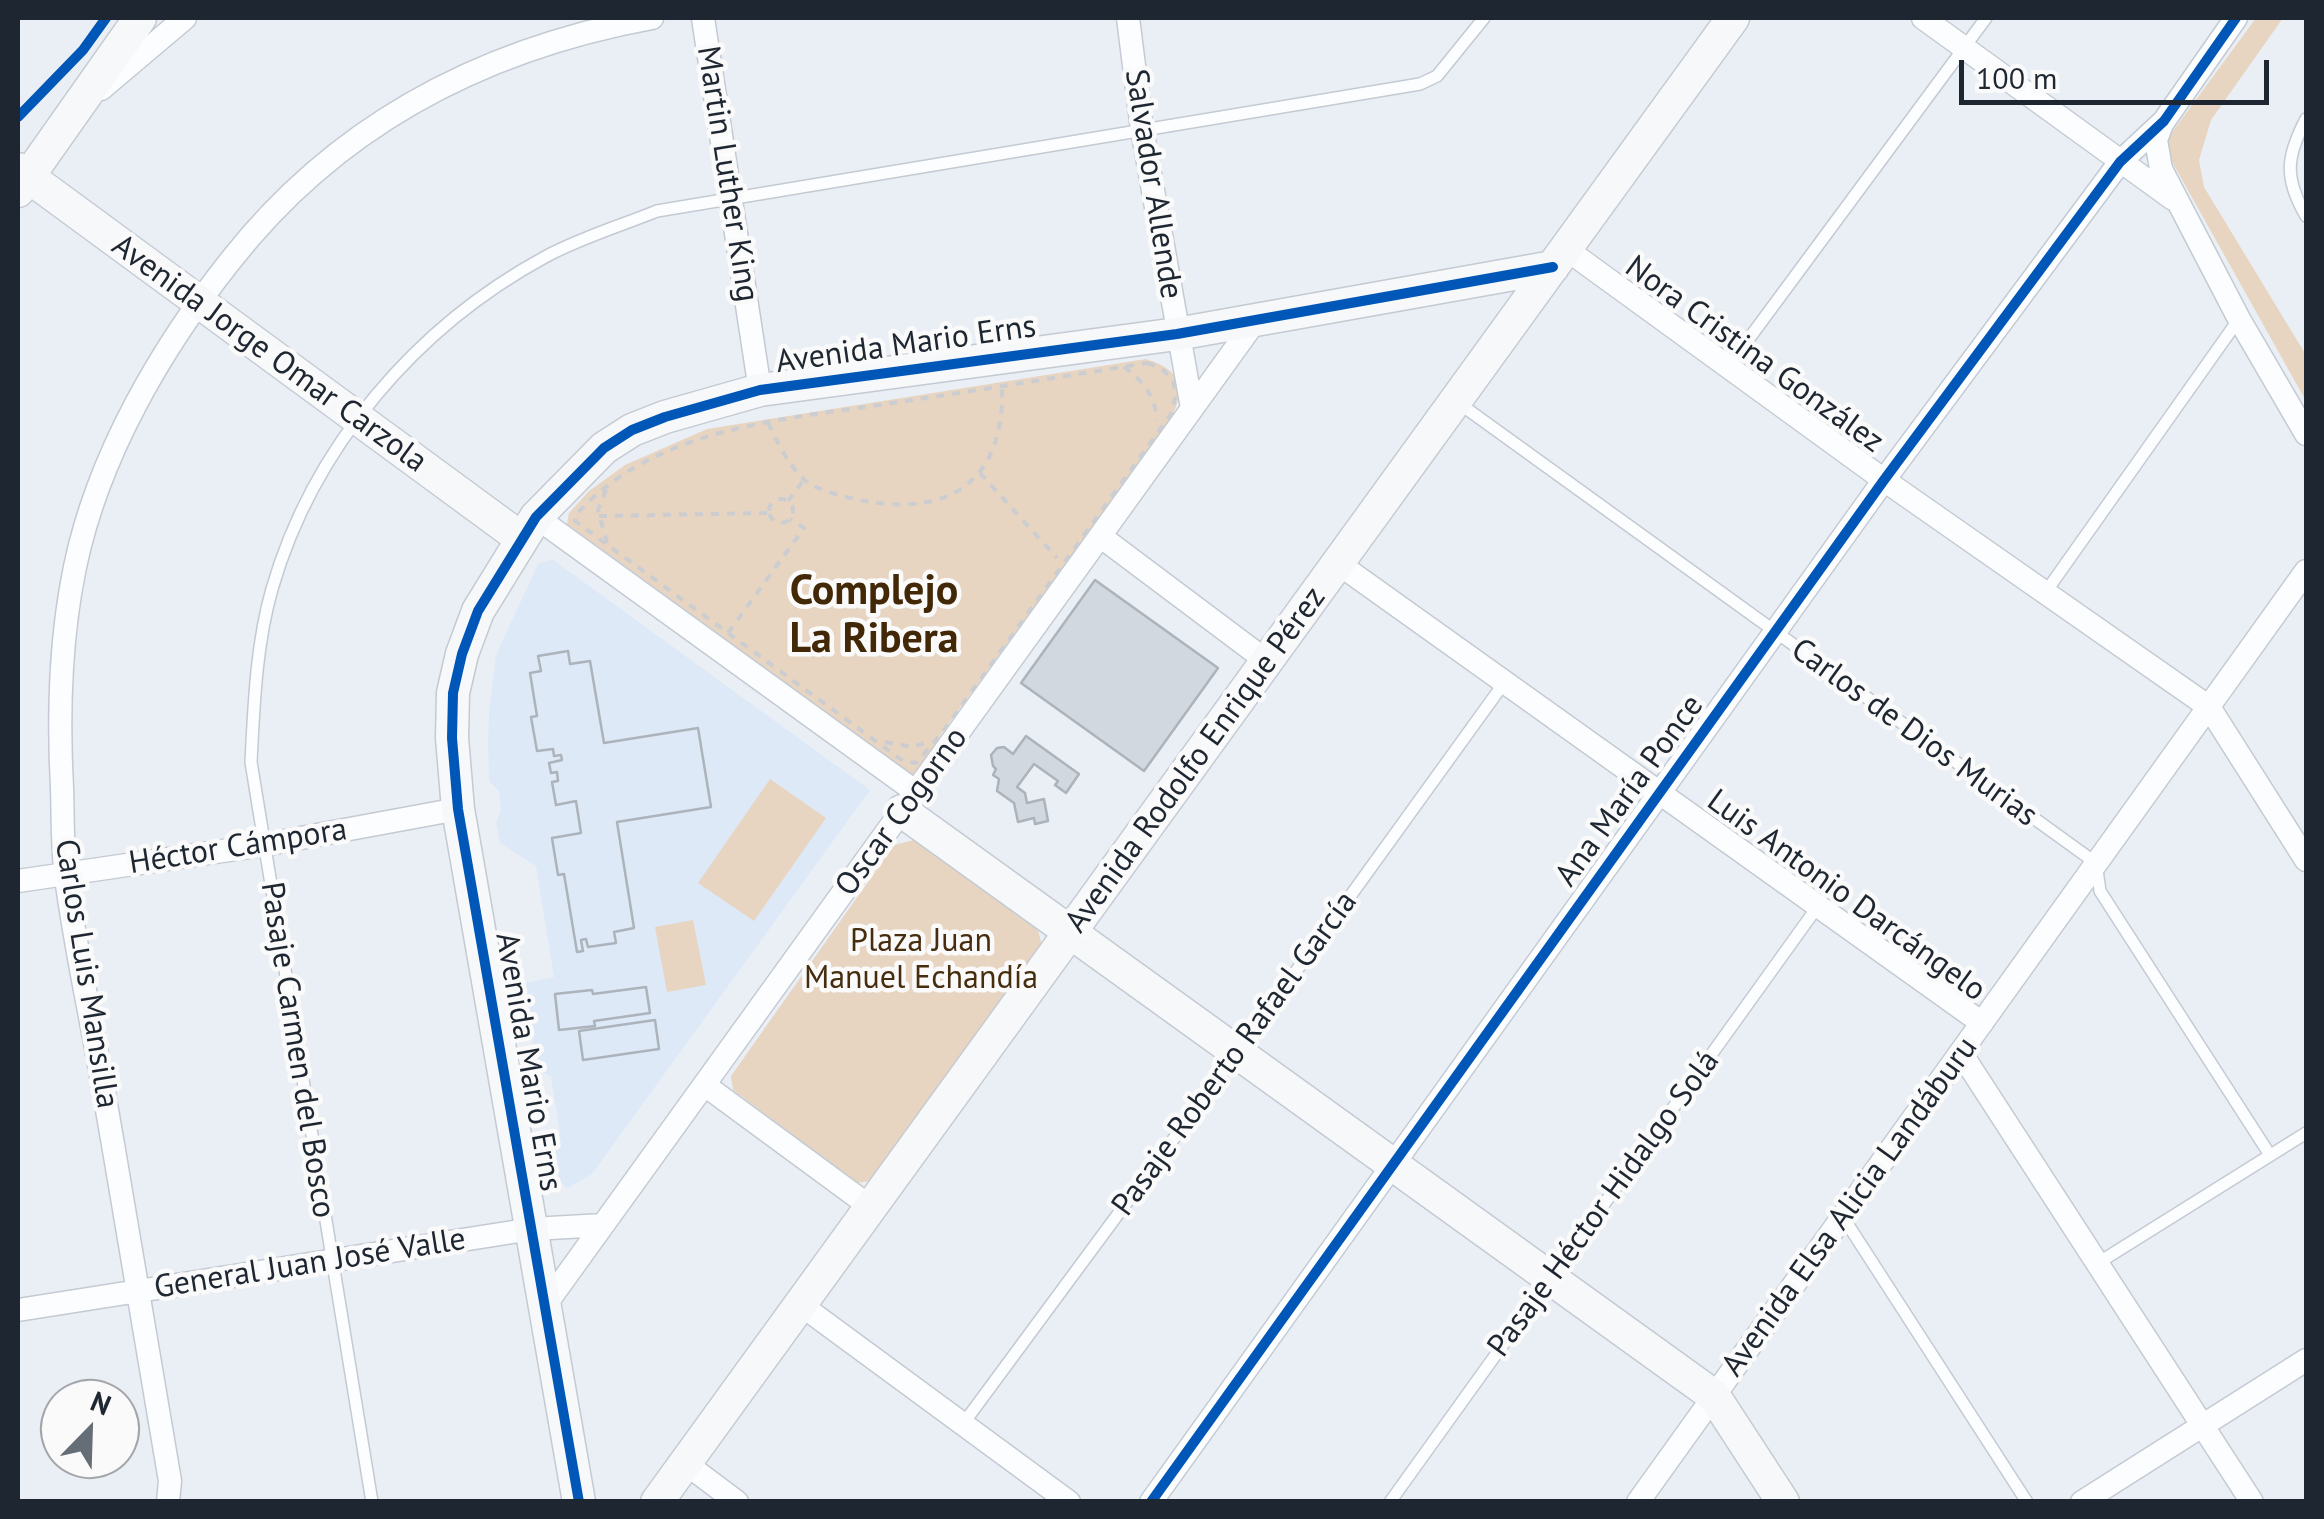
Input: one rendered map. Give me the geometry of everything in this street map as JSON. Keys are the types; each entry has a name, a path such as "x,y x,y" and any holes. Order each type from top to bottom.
{"street":[{"path":"21,179 76,111 140,18"},
{"path":"76,111 185,18"},
{"name":"Carlos Luis Mansilla","path":"168,1502 170,1481 139,1291 65,874 60,693 64,636 76,564 92,508 126,428 198,301 252,232 319,168 415,98 536,46 652,18"},
{"name":"Martin Luther King","path":"703,18 760,390"},
{"name":"Salvador Allende","path":"1128,18 1142,129 1192,408"},
{"name":"Avenida Rodolfo Enrique Pérez","path":"657,1502 1733,18"},
{"path":"1923,18 2176,201"},
{"name":"Ana María Ponce","path":"1151,1502 1884,480 2120,162 2164,120 2236,18"},
{"path":"2164,120 2156,140 2156,154 2176,201 2306,434"},
{"name":"Avenida Jorge Omar Carzola","path":"21,179 198,301 357,418 529,528 909,802 1070,932 1714,1396"},
{"name":"Avenida Mario Erns","path":"579,1502 458,809 452,738 453,693 478,610 529,528 604,448 632,430 760,390 1177,334 1559,258"},
{"name":"Nora Cristina González","path":"1559,258 1728,366 2208,707 2306,860"},
{"name":"Oscar Cogorno","path":"546,1304 1256,320"},
{"path":"1100,536 1268,662"},
{"name":"Luis Antonio Darcángelo","path":"1339,564 1982,1023"},
{"name":"Avenida Elsa Alicia Landáburu","path":"1638,1502 2306,571"},
{"name":"Héctor Cámpora","path":"18,881 263,845 458,809"},
{"name":"Luis Antonio Darcángelo","path":"1961,1053 2252,1502"},
{"path":"706,1086 872,1208"},
{"name":"General Juan José Valle","path":"18,1310 532,1229 603,1225"},
{"path":"801,1305 1068,1502"},
{"path":"2082,1502 2306,1360"},
{"path":"1714,1396 1783,1502"},
{"path":"685,1463 737,1502"}],"lane":[{"name":"Pasaje Carmen del Bosco","path":"372,1502 251,762 256,670 271,591 294,526 357,418 459,311 533,264 657,211 1420,84 1437,76 1484,18"},
{"path":"1728,366 1986,18"},
{"path":"2306,119 2292,145 2289,165 2292,184 2306,216"},
{"path":"2045,592 2239,320"},
{"name":"Carlos de Dios Murias","path":"1456,401 2096,863"},
{"name":"Pasaje Roberto Rafael García","path":"963,1424 1238,1053 1504,683"},
{"path":"2096,863 2100,892 2270,1155"},
{"name":"Pasaje Héctor Hidalgo Solá","path":"1390,1502 1818,906"},
{"path":"2098,1263 2306,1132"},
{"path":"1843,1217 2027,1502"}],"path":[{"path":"1147,363 1161,368 1174,380 1176,398 1170,414 941,734 916,763 910,764 868,735 575,521 575,516 608,486 651,458 718,432 1124,367 1147,363"},
{"path":"1124,367 1149,392 1156,406 1156,434"},
{"path":"768,423 782,451 804,479 854,499 881,504 916,503 954,496 980,472 996,446 1002,386"},
{"path":"980,472 1063,564"},
{"path":"788,501 804,479"},
{"path":"607,544 598,510 608,486"},
{"path":"780,499 788,501 793,511 784,523 776,522 769,512 773,502 780,499"},
{"path":"599,516 769,512"},
{"path":"728,632 804,528 790,519"},
{"path":"868,735 913,747 941,734"}],"shaded area":[{"path":"552,559 870,790 592,1174 568,1188 552,1176 547,1152 560,1133 551,1077 536,1068 524,983 554,977 536,866 500,843 496,823 501,810 499,791 489,781 488,744 496,655 538,564"}],"green space":[{"path":"2256,18 2283,18 2211,120 2199,160 2204,187 2306,355 2306,401 2166,151 2170,135"},
{"path":"1146,359 1168,369 1178,383 1178,400 1169,423 941,734 915,777 567,524 569,513 589,491 625,465 707,429"},
{"path":"770,779 826,818 754,921 698,883"},
{"name":"Plaza Juan Manuel Echandía","path":"914,840 1038,930 1042,946 871,1181 857,1183 733,1090 731,1076 894,845"},
{"path":"693,920 706,985 667,992 655,927"}],"building":[{"path":"1095,580 1218,668 1144,771 1021,683"},
{"path":"568,651 570,664 590,661 604,743 698,728 711,807 617,822 634,928 614,932 616,943 588,947 586,939 581,940 583,951 577,952 564,874 558,875 552,838 581,833 576,801 556,805 552,782 558,781 557,772 551,773 549,763 562,760 561,755 554,756 553,749 537,751 531,717 537,716 530,673 541,671 538,656"},
{"path":"568,651 570,664 590,661 604,743 698,728 711,807 617,822 634,928 614,932 616,943 588,947 586,939 581,940 583,951 577,952 564,874 558,875 552,838 581,833 576,801 556,805 552,782 558,781 557,772 551,773 549,763 562,760 561,755 554,756 553,749 537,751 531,717 537,716 530,673 541,671 538,656"},
{"path":"1026,736 1079,774 1066,793 1055,785 1058,781 1034,764 1017,787 1025,793 1027,803 1044,799 1048,821 1035,824 1034,818 1018,822 1014,803 997,791 999,779 993,775 996,769 991,755 1004,747 1013,754"},
{"path":"646,987 650,1013 559,1030 555,994"},
{"path":"646,987 650,1013 559,1030 555,994"},
{"path":"655,1020 659,1049 583,1060 579,1031"},
{"path":"655,1020 659,1049 583,1060 579,1031"}],"cycle path":[{"path":"18,117 83,50 106,18"},
{"path":"1151,1502 1884,480 2120,162 2164,121 2236,18"},
{"path":"579,1502 458,809 452,738 453,693 478,611 536,517 604,448 632,430 760,390 1177,334 1553,267"}],"district":[{"name":"Complejo La Ribera","path":"874,616"}]}
